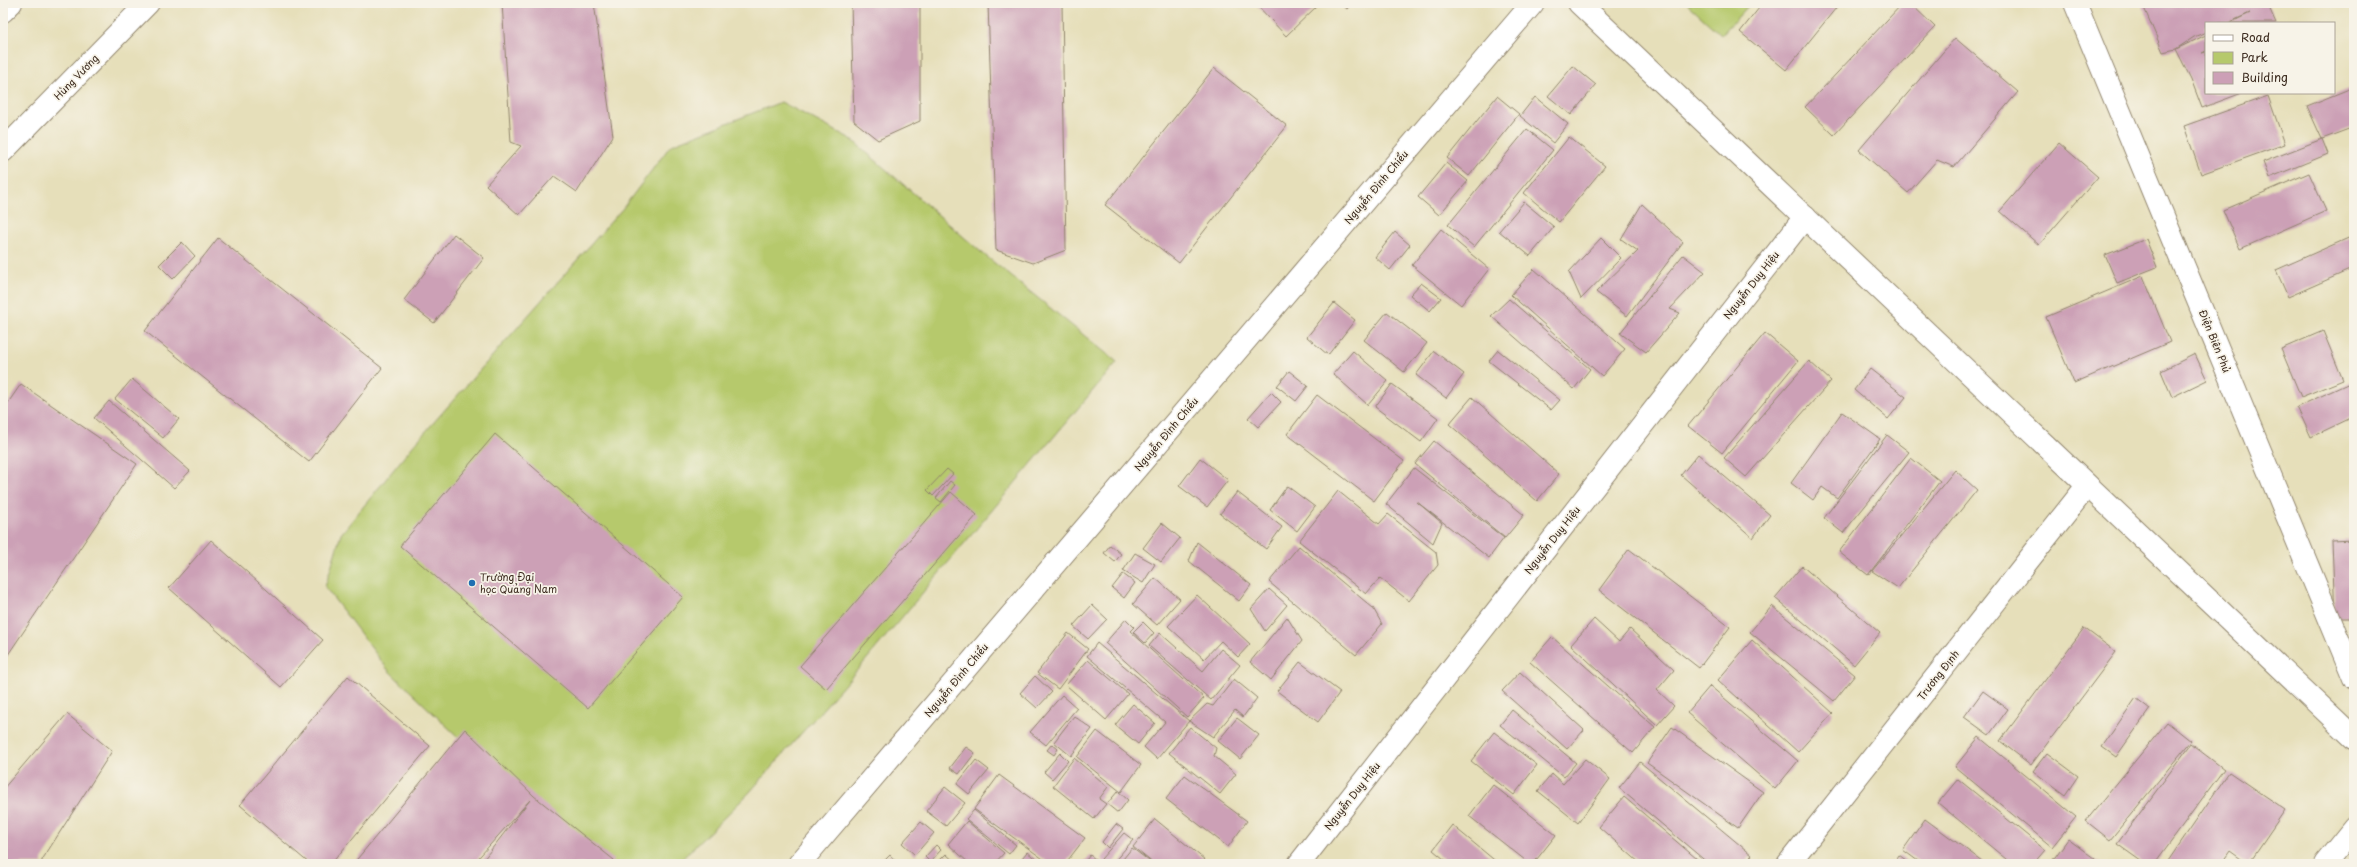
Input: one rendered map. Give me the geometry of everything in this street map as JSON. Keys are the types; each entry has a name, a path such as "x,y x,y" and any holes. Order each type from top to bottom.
{"street":[{"path":"3,11 11,3"},
{"name":"Hùng Vương","path":"3,151 148,3"},
{"name":"Nguyễn Đình Chiểu","path":"799,864 1533,3"},
{"path":"1579,3 2354,738"},
{"name":"Điện Biên Phủ","path":"2075,3 2354,678"},
{"name":"Nguyễn Duy Hiệu","path":"1299,864 1804,217"},
{"name":"Trương Định","path":"1788,864 2088,486"},
{"path":"2325,864 2354,828"}],"green space":[{"path":"1686,3 1751,3 1721,35"},
{"path":"781,102 851,139 981,252 1117,362 866,660 749,793 677,864 611,864 526,802 389,671 325,587 341,534 412,447 623,208 671,145"}],"building":[{"path":"502,3 594,3 613,136 577,192 554,176 519,215 486,185 521,146 511,142"},
{"path":"851,3 920,3 920,121 878,140 854,121"},
{"path":"988,3 1062,3 1066,250 1033,263 996,250"},
{"path":"1255,3 1320,3 1286,36"},
{"path":"1340,3 1353,3 1347,9"},
{"path":"1763,3 1840,3 1786,70 1740,32"},
{"path":"1903,3 1910,3 1935,27 1834,135 1805,107"},
{"path":"2142,3 2267,3 2276,22 2232,22 2250,13 2230,22 2205,22 2205,32 2194,37 2176,49 2163,52"},
{"path":"2205,35 2205,52 2202,53 2205,52 2205,94 2239,94 2202,108 2191,79 2176,49"},
{"path":"1955,38 2018,92 1954,167 1937,160 1908,193 1859,150"},
{"path":"1573,66 1596,85 1571,115 1548,96"},
{"path":"1214,68 1287,126 1179,263 1105,205"},
{"path":"2354,87 2354,127 2322,139 2307,106"},
{"path":"1497,96 1519,114 1469,176 1447,158"},
{"path":"2268,96 2285,144 2201,174 2184,126"},
{"path":"1535,97 1568,124 1553,143 1520,116"},
{"path":"1527,129 1553,150 1474,247 1448,225"},
{"path":"1569,137 1605,166 1559,222 1524,193"},
{"path":"2322,139 2328,154 2269,178 2263,162"},
{"path":"2059,143 2098,177 2039,245 2000,211"},
{"path":"1446,163 1468,181 1439,215 1418,197"},
{"path":"2309,173 2326,211 2240,249 2223,210"},
{"path":"1524,202 1554,227 1530,256 1499,231"},
{"path":"1642,204 1683,242 1627,316 1596,292 1638,251 1621,239"},
{"path":"1441,229 1489,269 1461,305 1412,265"},
{"path":"1395,232 1410,245 1390,270 1375,257"},
{"path":"454,234 484,258 434,323 404,300"},
{"path":"2353,236 2354,268 2288,297 2276,270"},
{"path":"218,238 382,368 309,462 145,331"},
{"path":"1601,238 1621,258 1581,299 1569,272"},
{"path":"2146,239 2157,267 2117,283 2105,255"},
{"path":"182,242 195,256 173,279 159,265"},
{"path":"1683,255 1705,272 1670,309 1680,313 1646,352 1620,333"},
{"path":"1534,269 1625,349 1602,376 1511,295"},
{"path":"2143,276 2170,342 2074,383 2046,317"},
{"path":"1421,283 1441,298 1430,311 1410,295"},
{"path":"1509,299 1590,369 1574,389 1491,316"},
{"path":"1334,303 1355,320 1328,355 1307,337"},
{"path":"1387,312 1427,343 1404,372 1364,340"},
{"path":"2323,331 2343,380 2301,397 2281,349"},
{"path":"1765,333 1798,361 1722,453 1688,426"},
{"path":"1498,350 1560,400 1551,410 1489,361"},
{"path":"1353,351 1388,381 1368,405 1333,374"},
{"path":"1434,351 1464,374 1446,398 1416,375"},
{"path":"2195,354 2207,380 2172,397 2161,371"},
{"path":"1809,361 1831,381 1746,477 1724,458"},
{"path":"1870,369 1906,397 1888,419 1854,390"},
{"path":"1289,371 1308,386 1296,401 1277,386"},
{"path":"132,379 179,419 163,438 115,399"},
{"path":"2354,381 2354,425 2351,418 2311,437 2297,407"},
{"path":"21,384 137,464 3,662 3,410"},
{"path":"1392,384 1438,418 1421,442 1375,407"},
{"path":"1271,392 1281,402 1258,427 1248,418"},
{"path":"1317,395 1404,461 1374,501 1287,434"},
{"path":"1472,397 1559,474 1537,501 1449,424"},
{"path":"109,401 190,471 174,488 94,418"},
{"path":"1842,412 1880,439 1837,498 1822,487 1813,500 1791,483"},
{"path":"495,434 683,597 588,708 400,546"},
{"path":"1887,435 1909,452 1843,533 1824,518"},
{"path":"1434,441 1524,515 1505,538 1415,464"},
{"path":"1698,454 1770,515 1753,538 1681,475"},
{"path":"1200,458 1228,480 1207,507 1179,486"},
{"path":"1911,458 1940,481 1868,575 1839,552"},
{"path":"1414,468 1504,538 1489,558 1417,502 1442,523 1433,543 1386,504"},
{"path":"947,469 953,474 933,496 927,490"},
{"path":"1955,470 1977,490 1898,588 1872,571"},
{"path":"950,481 955,485 941,502 936,498"},
{"path":"1287,486 1315,507 1297,531 1270,510"},
{"path":"1338,491 1379,524 1388,514 1436,552 1438,565 1409,601 1380,578 1366,594 1299,541"},
{"path":"951,492 977,515 826,689 800,666"},
{"path":"1237,492 1282,527 1266,549 1220,514"},
{"path":"1162,523 1180,538 1161,562 1143,548"},
{"path":"211,540 323,640 281,687 169,588"},
{"path":"2354,540 2354,618 2335,618 2332,541"},
{"path":"1197,542 1251,585 1239,601 1189,561"},
{"path":"1110,545 1121,554 1115,562 1104,553"},
{"path":"1299,546 1373,608 1382,624 1356,655 1269,582"},
{"path":"1629,549 1730,627 1699,668 1599,590"},
{"path":"1135,553 1155,564 1143,583 1123,571"},
{"path":"1802,566 1880,633 1854,665 1775,598"},
{"path":"1123,574 1135,583 1124,598 1112,588"},
{"path":"1155,578 1180,599 1157,625 1133,604"},
{"path":"1269,589 1287,605 1265,631 1251,609"},
{"path":"1197,595 1250,644 1238,657 1221,641 1204,659 1168,626"},
{"path":"1092,605 1107,619 1088,639 1073,626"},
{"path":"1772,606 1855,675 1834,701 1750,632"},
{"path":"1287,617 1302,641 1271,680 1250,662"},
{"path":"1126,619 1134,627 1130,631 1204,698 1187,717 1105,643"},
{"path":"1594,619 1619,642 1630,629 1674,670 1657,690 1674,706 1657,725 1571,645"},
{"path":"1143,622 1154,633 1145,643 1133,632"},
{"path":"2084,628 2116,652 2031,765 2000,741"},
{"path":"1068,633 1088,649 1058,689 1037,673"},
{"path":"1160,633 1203,671 1221,649 1240,665 1211,700 1149,646"},
{"path":"1552,637 1655,727 1633,753 1530,662"},
{"path":"1752,640 1833,713 1798,752 1718,680"},
{"path":"1097,643 1189,721 1157,759 1144,747 1165,722 1087,656"},
{"path":"1088,660 1128,694 1106,720 1066,685"},
{"path":"1300,662 1340,692 1318,722 1277,691"},
{"path":"1520,672 1584,730 1567,749 1502,691"},
{"path":"348,676 430,746 331,864 310,864 240,805"},
{"path":"1035,676 1052,692 1037,708 1020,693"},
{"path":"1234,679 1257,698 1243,717 1235,710 1213,737 1189,721 1207,704 1213,706"},
{"path":"1710,686 1798,761 1775,789 1687,713"},
{"path":"1983,691 2008,709 1989,735 1964,717"},
{"path":"1062,695 1077,708 1046,745 1030,732"},
{"path":"2136,698 2150,709 2116,757 2102,747"},
{"path":"1133,704 1155,723 1138,744 1115,725"},
{"path":"1512,710 1576,763 1564,777 1500,725"},
{"path":"67,714 112,751 42,860 42,864 3,864 3,789"},
{"path":"1074,716 1092,729 1071,756 1054,742"},
{"path":"1237,718 1259,735 1240,759 1218,741"},
{"path":"2167,722 2191,741 2110,840 2086,821"},
{"path":"1190,727 1216,748 1214,756 1236,774 1220,794 1169,753"},
{"path":"1672,727 1763,792 1738,828 1647,763"},
{"path":"465,729 534,796 614,860 610,864 480,864 530,800 473,864 353,864"},
{"path":"1097,731 1141,765 1121,792 1077,757"},
{"path":"1494,732 1537,765 1514,795 1471,761"},
{"path":"1979,737 2076,817 2052,847 1955,767"},
{"path":"1052,744 1058,749 1054,755 1047,750"},
{"path":"2191,744 2224,769 2154,864 2145,864 2117,844"},
{"path":"966,747 975,753 959,774 950,768"},
{"path":"1060,753 1068,761 1052,779 1044,772"},
{"path":"2047,753 2078,776 2065,795 2033,771"},
{"path":"1074,758 1108,787 1099,799 1106,804 1094,819 1053,786"},
{"path":"1585,759 1610,779 1578,823 1538,791 1552,774 1563,784"},
{"path":"976,760 989,770 969,794 957,784"},
{"path":"1640,762 1752,855 1744,864 1709,864 1619,788"},
{"path":"2229,772 2285,810 2248,864 2230,851 2221,864 2166,864"},
{"path":"999,775 1085,838 1065,864 1050,864 974,809"},
{"path":"1185,775 1247,821 1228,847 1166,799"},
{"path":"1958,779 2045,850 2033,864 2012,864 1938,803"},
{"path":"1493,785 1556,835 1533,864 1530,864 1469,816"},
{"path":"945,787 965,803 946,826 926,811"},
{"path":"1118,791 1128,800 1118,813 1107,804"},
{"path":"1624,797 1703,864 1641,864 1599,827"},
{"path":"974,810 1016,845 1009,854 966,819"},
{"path":"1155,819 1205,860 1201,864 1154,864 1133,847"},
{"path":"1925,819 1986,864 1922,864 1903,850"},
{"path":"967,821 1004,853 994,864 970,864 948,844"},
{"path":"921,822 934,833 915,855 902,843"},
{"path":"1116,824 1123,829 1108,848 1102,842"},
{"path":"1452,825 1499,864 1450,864 1433,850"},
{"path":"1124,833 1133,840 1112,864 1106,864 1101,859"},
{"path":"2068,839 2102,864 2050,864"},
{"path":"936,845 941,850 930,862 925,857"},
{"path":"1132,848 1153,864 1119,864"},
{"path":"1027,852 1042,864 1017,864"},
{"path":"946,854 957,864 941,864 938,862"},
{"path":"890,855 898,864 881,864"},
{"path":"1090,855 1101,864 1083,864"},
{"path":"1899,855 1911,864 1893,864"}],"place":[{"name":"Trường Đại học Quảng Nam","path":"472,583"}]}
